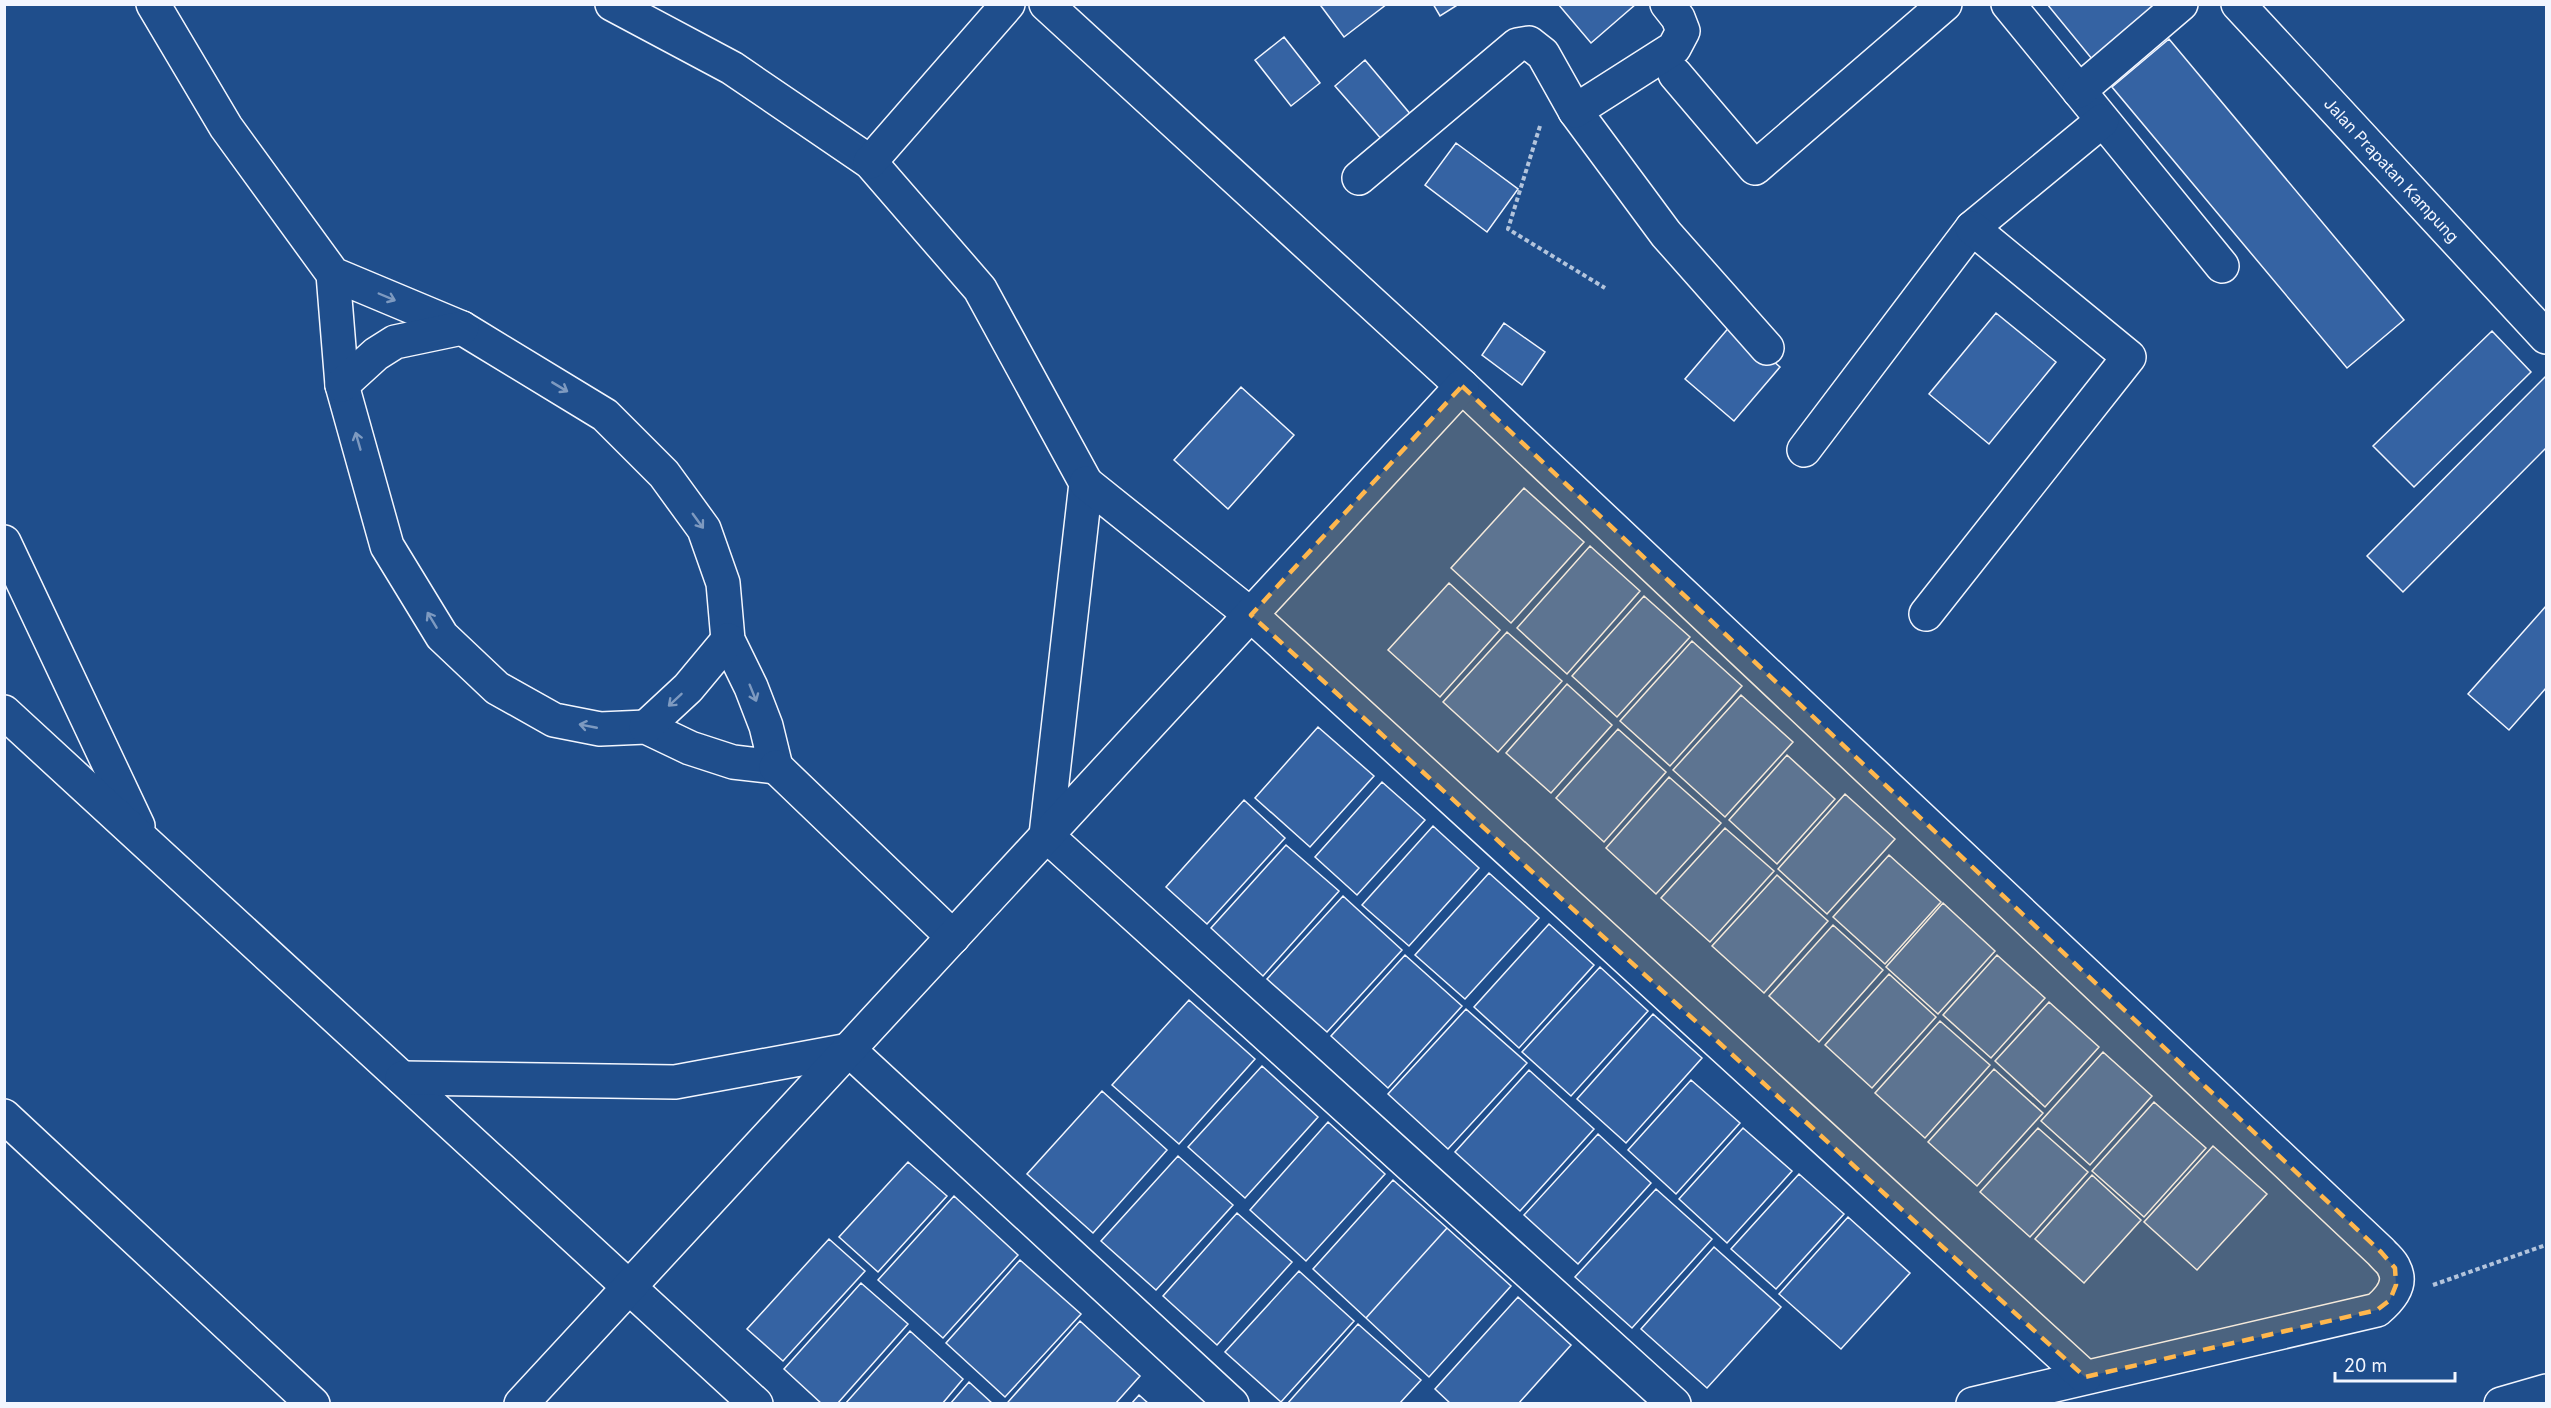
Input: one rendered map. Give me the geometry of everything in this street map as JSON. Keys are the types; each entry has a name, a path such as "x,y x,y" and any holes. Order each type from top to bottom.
{"street":[{"path":"153,4 226,127 333,274 462,328 605,415 664,474 704,529 723,583 728,640 751,687 766,726 776,767 953,937"},
{"path":"612,4 732,68 870,162 980,290 1086,483 1251,615 2085,1377"},
{"path":"870,162 1008,4"},
{"path":"1046,4 1462,386 2381,1252 2395,1268 2396,1285 2390,1300 2377,1310 1973,1404"},
{"path":"1575,111 1674,48 1683,31 1678,18 1667,4"},
{"path":"1674,74 1755,168 1945,4"},
{"path":"2008,4 2222,266"},
{"path":"2079,91 2181,4"},
{"name":"Jalan Prapatan Kampung","path":"2238,4 2547,337"},
{"path":"1359,178 1517,45 1529,43 1543,54 1575,111 1666,234 1767,348"},
{"path":"1804,450 1972,228 2103,121"},
{"path":"1926,614 2129,357 1972,228"},
{"path":"333,274 342,385 387,546 442,636 497,688 554,720 600,729 646,727 690,748 732,762 776,767"},
{"path":"342,385 376,354 395,342 462,328"},
{"path":"521,1404 1462,386"},
{"path":"1046,836 1086,483"},
{"path":"5,545 146,842"},
{"path":"646,727 688,688 728,640"},
{"path":"4,712 756,1404"},
{"path":"1046,836 1674,1404"},
{"path":"402,1078 675,1082 849,1050"},
{"path":"849,1050 1232,1404"},
{"path":"4,1116 313,1404"},
{"path":"2501,1404 2547,1391"}],"path":[{"path":"1575,111 1539,127 1508,229 1605,288"},
{"path":"2390,1300 2547,1245"}],"highlighted area":[{"path":"1462,386 2381,1252 2395,1268 2396,1285 2390,1300 2377,1310 2085,1377 1251,615"}],"building":[{"path":"1323,4 1387,4 1344,37 1321,6"},
{"path":"1433,4 1459,4 1440,16"},
{"path":"1558,4 1636,4 1591,43"},
{"path":"2047,4 2153,4 2155,7 2092,59"},
{"path":"1284,37 1320,83 1291,106 1255,60"},
{"path":"2169,39 2404,320 2347,368 2112,87"},
{"path":"1365,60 1412,116 1383,141 1335,86"},
{"path":"1456,143 1518,189 1487,232 1425,185"},
{"path":"1996,313 2056,362 1989,444 1929,394"},
{"path":"1504,323 1545,352 1522,385 1482,355"},
{"path":"1731,325 1780,367 1734,421 1685,379"},
{"path":"2492,331 2531,372 2414,487 2373,446"},
{"path":"2546,376 2546,448 2403,592 2367,556"},
{"path":"1241,387 1294,435 1228,509 1174,460"},
{"path":"1524,488 1584,542 1511,623 1451,568"},
{"path":"1590,546 1640,591 1567,674 1517,628"},
{"path":"1449,583 1500,630 1440,697 1388,650"},
{"path":"1644,596 1690,637 1617,717 1572,676"},
{"path":"2546,606 2546,688 2509,730 2468,694"},
{"path":"1507,632 1562,681 1498,752 1443,702"},
{"path":"1692,641 1742,686 1670,766 1620,721"},
{"path":"1567,684 1612,725 1551,793 1506,753"},
{"path":"1741,695 1793,742 1725,817 1673,770"},
{"path":"1318,727 1374,776 1310,847 1255,798"},
{"path":"1618,729 1666,772 1604,842 1556,798"},
{"path":"1787,755 1835,799 1777,864 1729,820"},
{"path":"1669,777 1721,823 1656,894 1606,848"},
{"path":"1382,782 1425,820 1357,895 1315,857"},
{"path":"1845,794 1895,839 1827,914 1778,869"},
{"path":"1244,800 1285,838 1207,924 1166,887"},
{"path":"1433,826 1479,868 1409,946 1362,905"},
{"path":"1725,828 1774,871 1710,942 1661,898"},
{"path":"1286,845 1339,891 1263,976 1211,928"},
{"path":"1889,855 1941,902 1885,964 1833,917"},
{"path":"1489,873 1539,918 1465,999 1415,955"},
{"path":"1777,875 1828,921 1764,993 1712,946"},
{"path":"1343,896 1402,950 1327,1032 1267,979"},
{"path":"1943,903 1995,951 1938,1014 1886,967"},
{"path":"1549,924 1594,965 1519,1048 1474,1007"},
{"path":"1833,925 1883,970 1819,1042 1769,996"},
{"path":"1405,955 1462,1006 1388,1088 1331,1036"},
{"path":"1997,955 2045,998 1991,1058 1943,1015"},
{"path":"1600,967 1648,1011 1571,1096 1522,1052"},
{"path":"1889,974 1936,1017 1872,1088 1825,1045"},
{"path":"1189,1000 1255,1059 1179,1144 1112,1085"},
{"path":"2049,1002 2099,1047 2045,1107 1995,1061"},
{"path":"1466,1009 1527,1063 1448,1149 1388,1094"},
{"path":"1653,1014 1702,1058 1626,1143 1577,1099"},
{"path":"1940,1021 1990,1065 1925,1138 1875,1093"},
{"path":"2103,1052 2152,1096 2090,1165 2041,1121"},
{"path":"1262,1066 1318,1117 1245,1198 1188,1147"},
{"path":"1994,1069 2043,1113 1977,1186 1928,1142"},
{"path":"1529,1070 1594,1129 1520,1211 1455,1152"},
{"path":"1691,1080 1740,1123 1676,1194 1628,1150"},
{"path":"1102,1091 1167,1150 1093,1233 1027,1174"},
{"path":"2154,1102 2206,1148 2144,1217 2092,1171"},
{"path":"1328,1122 1385,1174 1306,1261 1250,1210"},
{"path":"1743,1128 1792,1171 1727,1243 1679,1199"},
{"path":"2038,1128 2088,1172 2030,1237 1980,1192"},
{"path":"1598,1134 1651,1183 1578,1264 1524,1215"},
{"path":"2213,1146 2267,1194 2197,1270 2144,1222"},
{"path":"1178,1156 1233,1205 1156,1290 1101,1241"},
{"path":"908,1162 947,1196 878,1272 839,1237"},
{"path":"1799,1174 1844,1214 1776,1289 1731,1249"},
{"path":"2092,1175 2141,1220 2084,1283 2035,1239"},
{"path":"1393,1180 1447,1228 1366,1318 1313,1269"},
{"path":"1656,1189 1712,1239 1632,1328 1575,1277"},
{"path":"954,1196 1018,1255 943,1338 878,1280"},
{"path":"1237,1213 1292,1262 1217,1345 1163,1296"},
{"path":"1848,1217 1910,1273 1841,1349 1779,1294"},
{"path":"1447,1228 1511,1286 1429,1377 1366,1318"},
{"path":"829,1239 865,1271 783,1361 747,1329"},
{"path":"1714,1247 1781,1307 1707,1388 1641,1329"},
{"path":"1020,1260 1081,1314 1005,1397 946,1343"},
{"path":"1299,1271 1354,1321 1281,1402 1225,1352"},
{"path":"861,1283 908,1324 837,1404 822,1404 784,1369"},
{"path":"1518,1297 1571,1345 1518,1404 1451,1404 1435,1389"},
{"path":"1080,1321 1140,1376 1115,1404 1009,1404 1008,1402"},
{"path":"1358,1324 1421,1380 1399,1404 1287,1404"},
{"path":"910,1331 963,1379 942,1404 845,1404"},
{"path":"969,1382 993,1404 950,1404"},
{"path":"1139,1395 1149,1404 1131,1404"}]}
